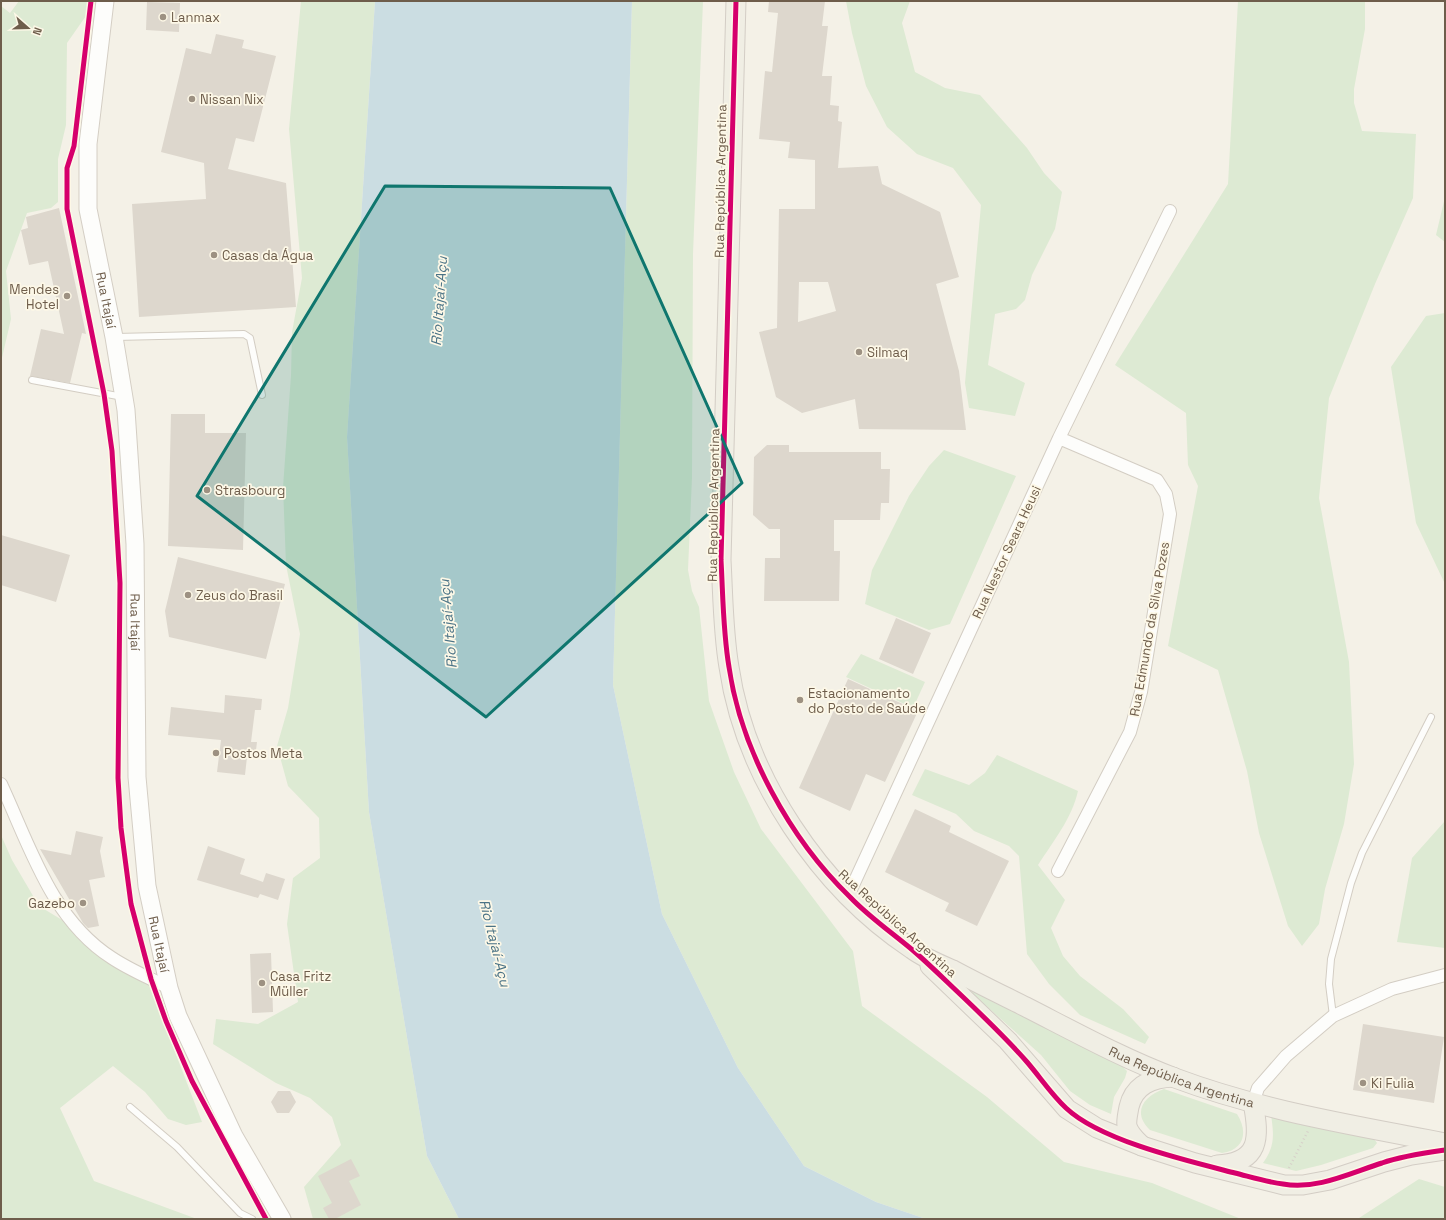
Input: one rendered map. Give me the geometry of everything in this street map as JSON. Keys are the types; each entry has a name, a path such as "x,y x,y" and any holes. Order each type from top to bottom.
{"main road":[{"name":"Rua Itajaí","path":"105,1 88,144 88,209 125,397 135,544 137,777 147,886 169,988 178,1016 234,1136 282,1219"},
{"name":"Rua República Argentina","path":"736,1 721,560 724,624 729,670 740,717 763,776 778,805 818,864 848,896 874,920 914,951 1008,1041 1067,1109 1096,1128 1142,1146 1206,1166 1284,1185 1302,1185 1330,1180 1384,1162 1411,1155 1445,1150"},
{"name":"Rua República Argentina","path":"914,951 1086,1037 1173,1077 1253,1103 1314,1118 1445,1143"},
{"path":"1142,1146 1131,1134 1127,1125 1130,1100 1136,1090 1145,1083 1158,1078 1173,1077"},
{"path":"1206,1166 1227,1165 1247,1158 1255,1146 1258,1134 1253,1103"}],"street":[{"name":"Rua Nestor Seara Heusi","path":"848,896 1059,438 1170,211"},
{"name":"Rua Edmundo da Silva Pozes","path":"1058,871 1130,732 1141,692 1170,514 1166,494 1157,480 1059,438"},
{"path":"1,784 50,891 68,918 88,940 111,958 169,988"},
{"path":"1253,1103 1258,1088 1286,1056 1333,1016 1392,989 1445,975"}],"lane":[{"path":"114,337 244,334 250,338 262,395"},
{"path":"32,380 125,397"},
{"path":"1333,1016 1329,984 1331,959 1351,883 1362,853 1431,717"},
{"path":"130,1106 178,1147 240,1213 252,1219"}],"path":[{"path":"1284,1185 1288,1171 1314,1118"}],"highlighted area":[{"path":"385,186 610,188 742,483 486,717 197,496"}],"green space":[{"path":"19,1 95,1 95,3 67,43 66,125 58,159 58,202 51,208 27,213 6,271 11,319 1,362 1,6 10,13"},
{"path":"301,1 375,1 347,437 369,812 427,1156 459,1219 313,1219 304,1187 341,1145 332,1117 310,1098 276,1083 213,1044 216,1019 258,1024 298,1002 287,924 293,878 320,858 319,818 288,786 277,746 288,708 300,634 286,565 283,487 291,375 292,332 302,278 289,129"},
{"path":"632,1 703,1 693,254 692,478 688,570 692,591 699,607 709,701 734,772 761,829 853,951 862,1006 987,1097 1064,1162 1152,1183 1241,1219 926,1219 876,1202 804,1166 738,1068 662,914 613,685"},
{"path":"846,1 910,1 902,23 915,72 945,88 980,95 1027,148 1044,173 1062,192 1055,229 1032,275 1025,300 1016,309 995,314 988,365 1025,383 1015,416 969,408 965,383 981,205 953,168 917,154 887,127 866,86 852,33"},
{"path":"1238,1 1365,1 1365,29 1354,89 1354,103 1362,131 1416,134 1413,198 1375,284 1329,398 1319,498 1349,662 1354,764 1344,824 1325,889 1319,924 1302,946 1288,926 1259,833 1247,771 1218,670 1168,646 1198,486 1188,465 1186,413 1115,365 1228,184"},
{"path":"1445,197 1445,242 1436,235"},
{"path":"1445,313 1445,584 1416,523 1391,367 1426,316"},
{"path":"944,450 1016,476 950,624 929,630 865,604 872,570 909,496 929,466"},
{"path":"861,654 925,682 913,708 846,677"},
{"path":"997,755 1078,791 1067,820 1038,865 1065,900 1051,928 1063,956 1080,976 1123,1009 1149,1037 1145,1044 1080,1015 1049,984 1027,954 1019,856 1009,846 974,831 956,814 912,795 925,769 969,785 985,773"},
{"path":"1445,821 1445,948 1397,942 1412,858"},
{"path":"1,835 12,860 39,906 143,969 202,1122 186,1125 168,1119 145,1092 113,1066 60,1108 94,1181 197,1219 1,1219"},
{"path":"972,992 976,992 1118,1062 1127,1071 1125,1078 1114,1097 1111,1114 1090,1105 1070,1091 1041,1055"},
{"path":"1164,1089 1237,1114 1243,1127 1240,1144 1230,1151 1222,1153 1150,1130 1142,1117 1142,1106 1150,1096"},
{"path":"1271,1115 1374,1139 1377,1143 1373,1148 1321,1165 1296,1171 1263,1163 1270,1151 1273,1140"},
{"path":"1419,1179 1445,1187 1445,1219 1345,1219 1359,1218"}],"water":[{"name":"Rio Itajaí-Açu","path":"375,1 632,1 613,685 662,914 738,1068 804,1166 876,1202 926,1219 459,1219 427,1156 369,812 347,437"}],"building":[{"path":"769,1 825,1 822,26 828,26 822,76 832,76 830,105 839,106 838,121 842,122 838,168 878,166 882,184 940,212 959,277 936,284 959,371 966,430 859,429 855,399 802,413 776,397 759,332 777,328 779,209 815,209 815,160 788,158 790,142 759,139 765,71 772,72 778,13 768,12","holes":["799,282 828,282 836,311 798,322"]},
{"name":"Lanmax","path":"147,2 180,3 179,32 146,30"},
{"name":"Casas da Água","path":"216,34 244,40 242,48 276,56 254,142 236,138 228,169 286,183 296,307 139,317 132,204 206,199 204,163 161,152 186,48 211,54"},
{"path":"59,208 86,334 82,333 70,383 30,376 41,329 64,334 48,261 29,265 21,230 28,228 26,217"},
{"name":"Strasbourg","path":"171,414 205,414 205,433 246,433 243,550 168,546"},
{"path":"767,445 789,445 789,452 881,452 881,469 890,469 889,503 881,503 880,520 834,520 834,551 840,551 839,601 764,601 765,558 780,558 780,529 769,529 753,515 754,457"},
{"path":"1,535 70,555 56,602 1,585"},
{"path":"178,557 285,584 266,659 169,637 165,611"},
{"path":"896,618 931,633 913,674 879,659"},
{"path":"848,679 918,711 885,782 866,774 850,811 799,788"},
{"path":"225,695 262,699 261,710 255,710 251,742 257,742 255,758 247,757 245,775 217,772 221,740 168,735 171,707 224,713"},
{"path":"915,809 951,826 949,832 1009,861 977,926 945,911 949,903 885,872"},
{"name":"Gazebo","path":"76,831 103,837 100,851 105,877 89,880 99,926 88,928 83,923 40,849 71,855"},
{"path":"208,846 245,859 240,874 263,882 266,873 285,879 278,900 260,894 258,898 197,880"},
{"name":"Casa Fritz Müller","path":"271,953 273,1012 252,1013 250,954"},
{"path":"1363,1024 1444,1037 1434,1103 1353,1090"},
{"path":"278,1091 290,1091 296,1102 289,1113 277,1113 271,1102"},
{"path":"351,1159 360,1176 349,1181 361,1205 335,1219 329,1219 323,1208 332,1203 318,1176"}],"cycle path":[{"path":"91,1 74,146 67,168 67,209 104,394 112,451 120,583 118,778 121,828 131,904 151,979 166,1021 192,1081 266,1219"},
{"path":"736,1 721,560 724,614 729,667 735,698 745,730 757,761 789,821 807,848 828,874 858,905 922,958 988,1021 1019,1053 1055,1097 1081,1120 1122,1140 1170,1156 1265,1181 1296,1185 1321,1183 1397,1158 1445,1150"}],"place":[{"name":"Lanmax","path":"163,17"},
{"name":"Nissan Nix","path":"192,99"},
{"name":"Casas da Água","path":"214,255"},
{"name":"Mendes Hotel","path":"67,296"},
{"name":"Silmaq","path":"859,352"},
{"name":"Strasbourg","path":"207,490"},
{"name":"Zeus do Brasil","path":"188,595"},
{"name":"Estacionamento do Posto de Saúde","path":"800,700"},
{"name":"Postos Meta","path":"216,753"},
{"name":"Gazebo","path":"83,903"},
{"name":"Casa Fritz Müller","path":"262,983"},
{"name":"Ki Fulia","path":"1363,1083"}]}
